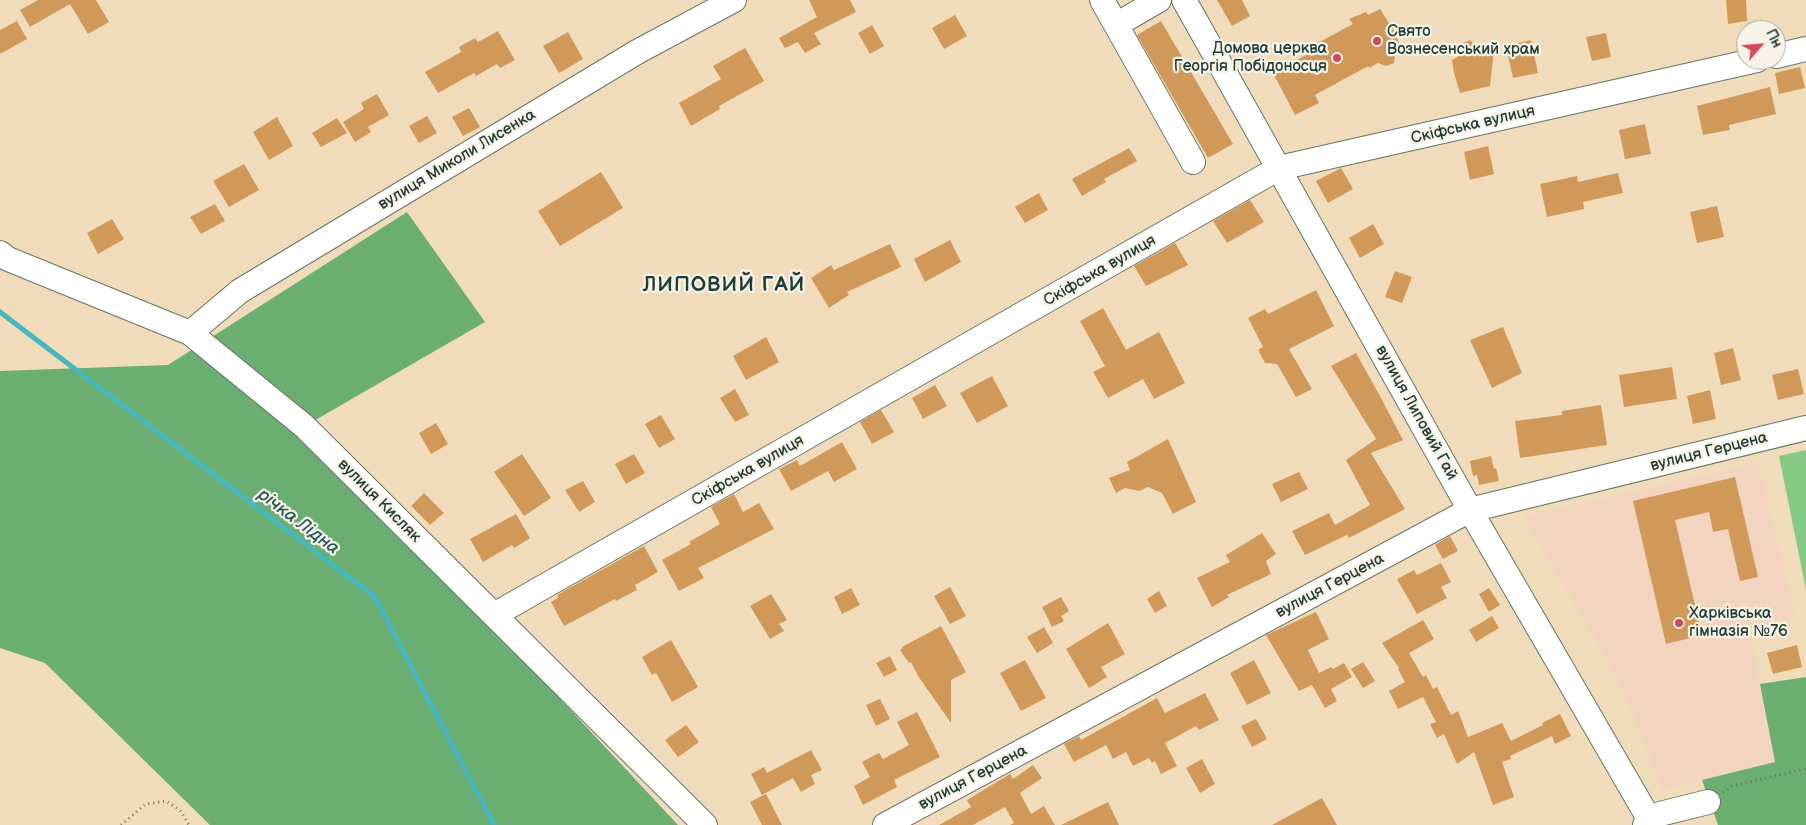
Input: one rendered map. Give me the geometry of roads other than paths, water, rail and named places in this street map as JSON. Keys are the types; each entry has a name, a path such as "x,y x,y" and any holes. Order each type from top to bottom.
{"street":[{"name":"вулиця Миколи Лисенка","path":"190,333 240,291 637,52 734,0"},
{"path":"1102,0 1193,162"},
{"path":"1116,25 1159,0"},
{"name":"вулиця Липовий Гай","path":"1184,0 1646,821"},
{"path":"1786,54 1806,49"},
{"name":"Скіфська вулиця","path":"494,615 1279,168 1736,65"},
{"name":"вулиця Кисляк","path":"0,253 8,259 190,333 304,426 705,825"},
{"name":"вулиця Герцена","path":"885,825 1470,510 1806,428"},
{"path":"1646,821 1708,802"}],"waterway":[{"name":"річка Лідна","path":"0,312 375,597 494,825"}],"place":[{"name":"Свято Вознесенський храм","path":"1377,41"},
{"name":"Домова церква Георгія Побідоносця","path":"1337,58"},
{"name":"Харківська гімназія №76","path":"1679,623"}],"district":[{"name":"ЛИПОВИЙ ГАЙ","path":"724,286"}]}
